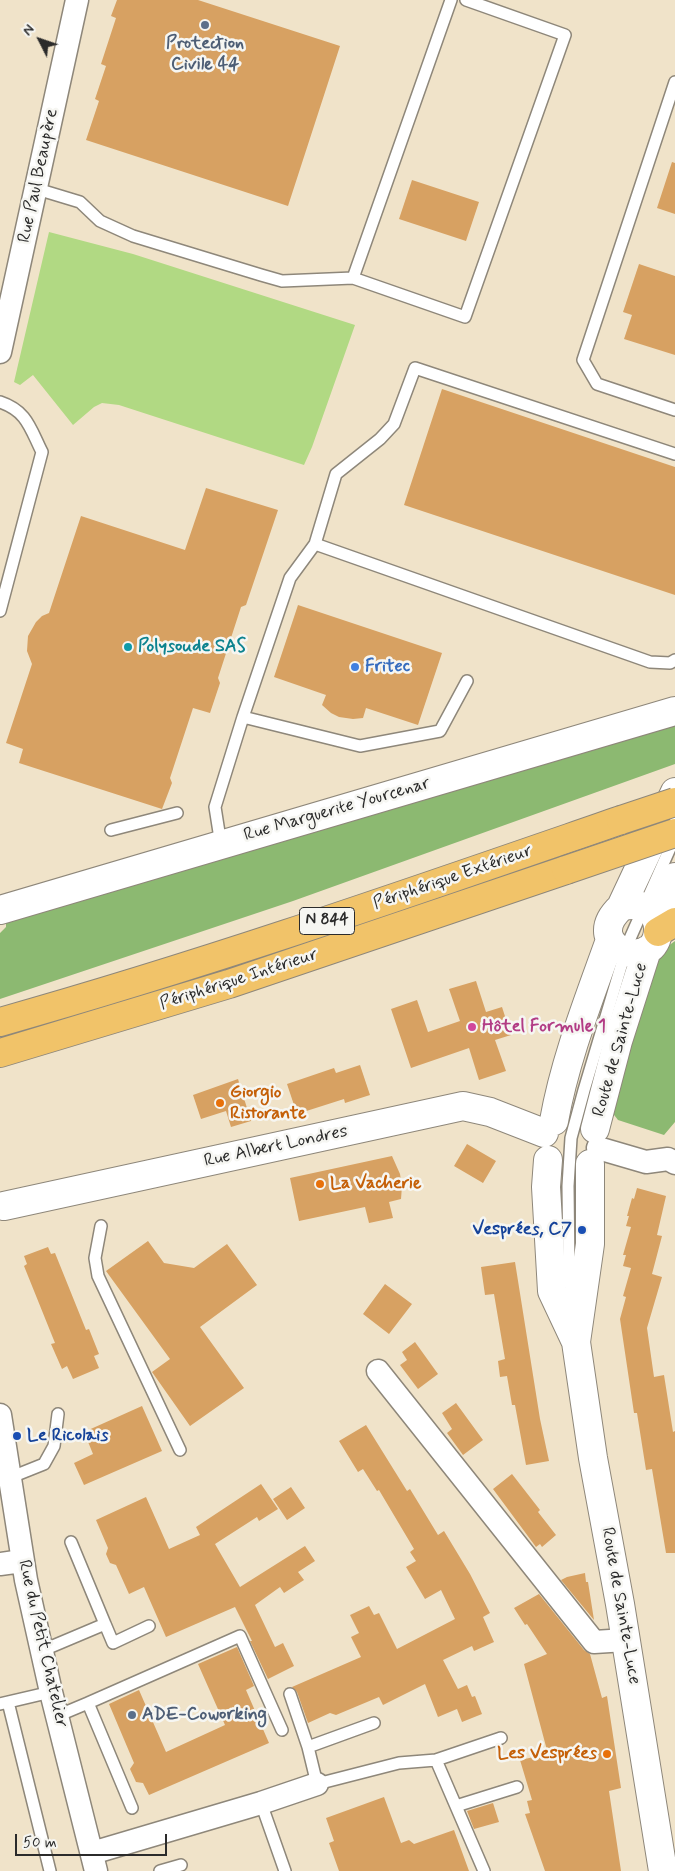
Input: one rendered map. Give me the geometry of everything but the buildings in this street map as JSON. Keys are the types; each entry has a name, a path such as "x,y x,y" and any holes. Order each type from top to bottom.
{"highway":[{"name":"Périphérique Extérieur","path":"0,1022 206,960 360,910 675,802"},
{"name":"Périphérique Intérieur","path":"0,1053 229,984 675,835"}],"street":[{"name":"Rue Paul Beaupère","path":"0,352 77,0"},
{"name":"Rue Marguerite Yourcenar","path":"0,910 675,711"},
{"name":"Route de Sainte-Luce","path":"663,1871 576,1342 552,1291 546,1187 602,1097 625,1015 642,929 675,792"},
{"name":"Route de Sainte-Luce","path":"576,1342 590,1244 562,1083 578,1033 675,877"},
{"name":"Rue Albert Londres","path":"1,1203 463,1106 490,1112 572,1143"},
{"path":"572,1143 646,1162 672,1157"},
{"path":"378,1371 594,1642 626,1640"},
{"name":"Rue du Petit Chatelier","path":"0,1415 22,1561 51,1692 94,1862"},
{"path":"0,1564 22,1561"},
{"path":"94,1862 317,1784"}],"lane":[{"path":"354,278 451,0"},
{"path":"37,189 80,202 100,221 133,236 261,276 282,281 354,278 466,317 565,34 466,0"},
{"path":"675,82 583,360 597,384 675,410"},
{"path":"221,845 215,807 290,578 315,544 336,474 380,439 394,424 415,368 675,454"},
{"path":"0,402 14,407 24,417 42,452 0,611"},
{"path":"315,544 650,662 670,663 675,660"},
{"path":"243,717 360,746 440,731 467,681"},
{"path":"111,830 177,813"},
{"name":"Route de Sainte-Luce","path":"642,929 675,835"},
{"path":"101,1226 96,1258 98,1276 180,1450"},
{"path":"9,1478 44,1464 54,1446 58,1414"},
{"path":"71,1542 113,1642 149,1626"},
{"path":"42,1651 105,1624"},
{"path":"57,1716 240,1636 282,1730"},
{"path":"50,1871 4,1703 51,1692"},
{"path":"290,1694 308,1747 317,1784 400,1763 436,1760 501,1738"},
{"path":"88,1703 132,1808"},
{"path":"308,1747 374,1723"},
{"path":"436,1760 484,1871"},
{"path":"456,1806 517,1787"},
{"path":"261,1803 285,1871"},
{"path":"160,1871 181,1865"}],"green space":[{"path":"49,232 133,254 355,325 304,465 119,405 102,403 94,407 73,425 33,375 20,385 14,382"},
{"path":"675,718 675,764 293,901 0,999 0,933 6,927 6,916"},
{"path":"675,941 675,1122 664,1135 618,1120 611,1111 660,952"}],"place":[{"name":"Protection Civile 44","path":"205,25"},
{"name":"Polysoude SAS","path":"128,647"},
{"name":"Fritec","path":"355,667"},
{"name":"Hôtel Formule 1","path":"472,1027"},
{"name":"Giorgio Ristorante","path":"220,1103"},
{"name":"La Vacherie","path":"320,1184"},
{"name":"Vesprées, C7","path":"582,1230"},
{"name":"Le Ricolais","path":"17,1436"},
{"name":"ADE-Coworking","path":"132,1715"},
{"name":"Les Vesprées","path":"607,1754"}]}
